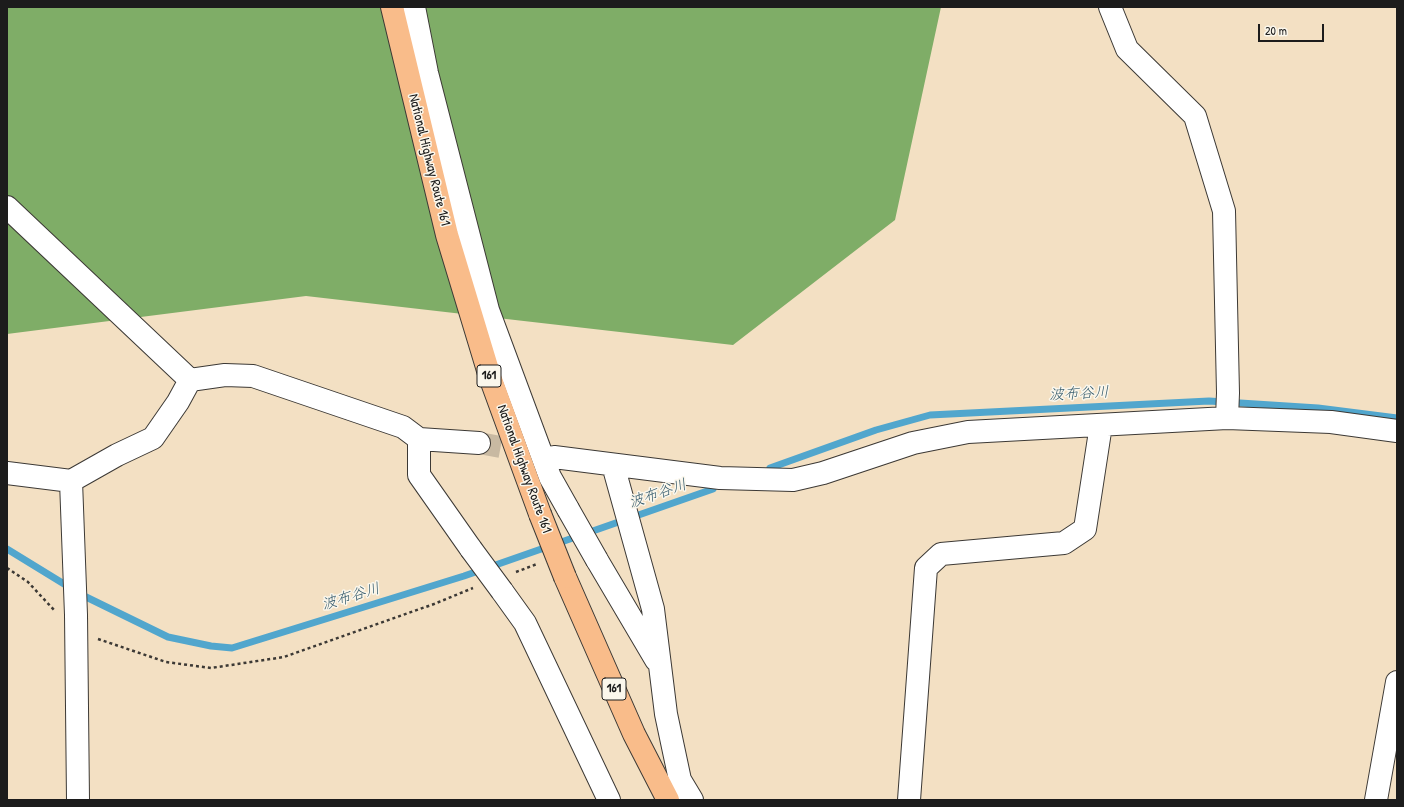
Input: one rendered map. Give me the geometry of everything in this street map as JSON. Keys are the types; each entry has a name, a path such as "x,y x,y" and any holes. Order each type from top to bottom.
{"highway":[{"name":"National Highway Route 161","path":"392,7 447,235 490,377 540,514 565,577 634,734 668,800"}],"street":[{"path":"414,7 427,73 488,310 550,477 661,668"},
{"path":"1110,7 1127,49 1196,116 1224,211 1228,406"},
{"path":"7,207 190,380"},
{"path":"190,380 225,375 253,376 403,427 419,439 479,443"},
{"path":"7,473 71,481 117,455 153,438 178,402 190,380"},
{"path":"554,457 720,478 793,480 823,473 913,444 968,432 1101,425 1228,406 1397,431"},
{"path":"909,800 926,568 941,554 1064,543 1085,528 1101,425"},
{"path":"419,439 419,475 471,549 506,582 609,800"},
{"path":"613,465 653,609 666,714 680,780 692,800"},
{"path":"71,481 76,624 78,800"},
{"path":"1376,800 1397,682"}],"path":[{"path":"506,582 539,564"},
{"path":"7,568 28,582 76,624 166,662 211,668 284,657 434,604 474,587"}],"green space":[{"path":"7,7 941,7 895,220 733,345 306,296 7,334"}],"waterway":[{"name":"波布谷川","path":"770,468 876,430 930,415 1209,401 1318,408 1397,418"},
{"name":"波布谷川","path":"7,549 82,595 168,637 211,646 232,648 464,576 713,489"}],"tunnel":[{"path":"479,443 533,453"}]}
